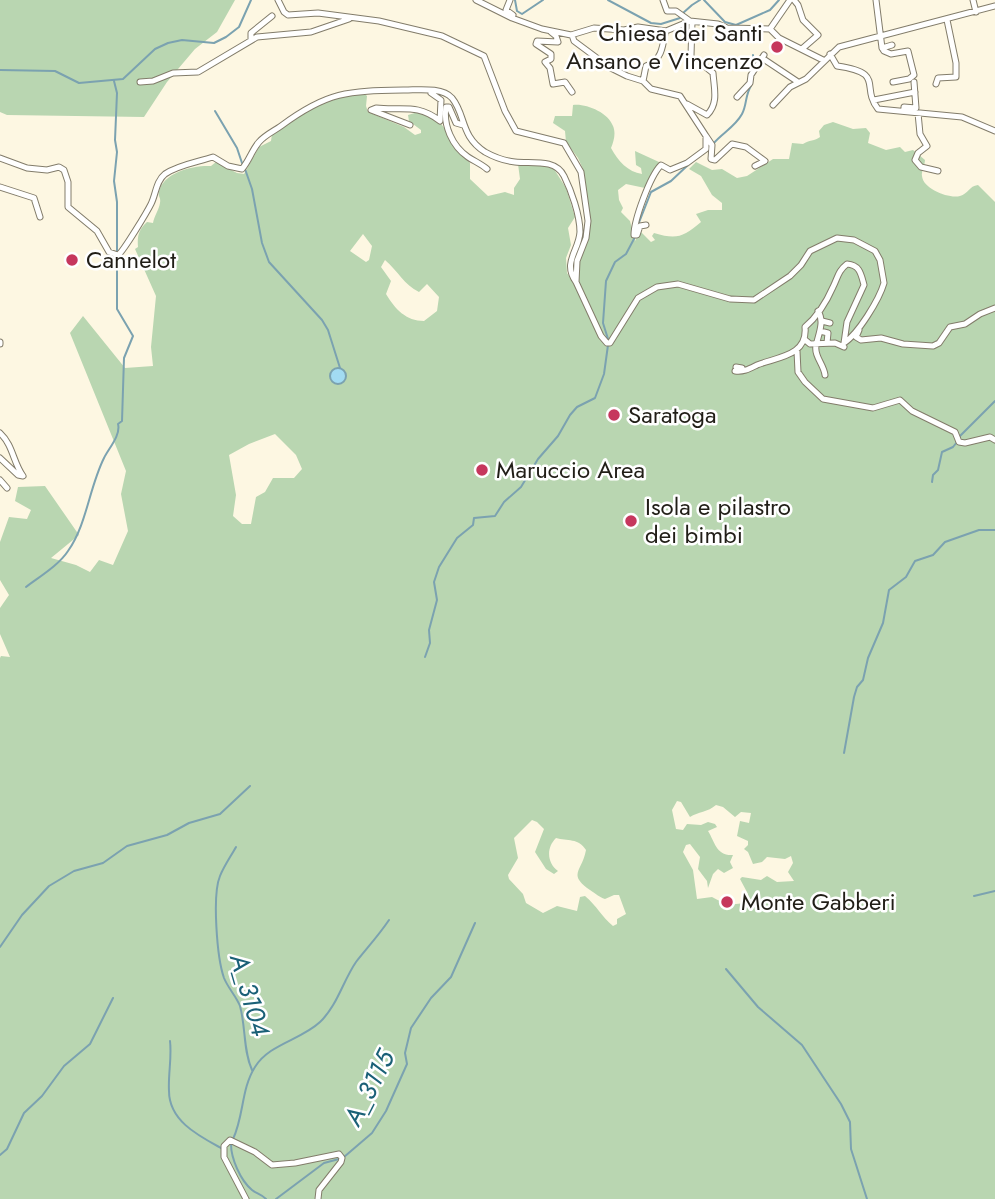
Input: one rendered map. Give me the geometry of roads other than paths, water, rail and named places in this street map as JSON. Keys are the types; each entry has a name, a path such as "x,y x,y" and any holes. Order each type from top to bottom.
{"street":[{"path":"278,0 288,15 318,13 349,16 431,33 479,52 486,61 505,111 516,131 558,141 568,147 581,172 588,221 586,238 577,261 576,282"},
{"path":"476,0 492,10 549,31 574,35 594,28 624,30 638,27 672,30 692,21"},
{"path":"510,0 506,9 508,13 525,19 527,23"},
{"path":"663,0 667,11 682,14 692,21 729,28 769,29 779,38 823,60"},
{"path":"769,29 792,0 798,5 803,20 818,34 803,48"},
{"path":"876,0 881,48 891,54 908,51 914,75 909,79 893,82"},
{"path":"973,0 976,12"},
{"path":"774,105 790,87 820,66 823,60 839,47 995,6"},
{"path":"250,40 251,33 272,16"},
{"path":"140,82 153,81 173,73 198,72 250,40 271,34 311,32 349,19 349,16"},
{"path":"936,84 938,78 956,77 956,63 947,20"},
{"path":"691,56 692,21"},
{"path":"549,31 556,36 558,42 536,43 551,54 551,59 545,62 550,68 553,84 565,82 572,92"},
{"path":"643,80 646,66 652,65 659,57 665,33 662,31"},
{"path":"574,35 586,50 624,75 643,80 651,89 680,96 687,104 706,114 714,106 713,73 701,63"},
{"path":"881,48 892,45"},
{"path":"830,54 839,66 865,74 870,82 875,107 880,110 969,119 995,131"},
{"path":"737,97 747,88 763,57 798,82"},
{"path":"904,111 904,107 916,108 914,82"},
{"path":"410,125 371,110 416,109 431,113 440,121 441,100 425,90"},
{"path":"0,158 27,168 47,170 59,167 64,170 68,181 68,207 97,231 109,252 118,255 122,253 152,202 158,183 168,172 213,157 228,166 242,169 260,140 324,98 350,92 425,90 442,93 451,98 474,142 486,152 505,161 548,163 561,171 580,228 571,272 608,343 638,298 657,287 678,284 730,299 754,300 790,276 810,251 837,238 865,244 875,251 884,277 883,288 856,337 859,339 881,338 935,346 950,327 965,324 975,316 995,308"},
{"path":"874,100 915,92"},
{"path":"687,104 692,118 712,144 711,159 715,160 732,144 746,147 765,161 754,166"},
{"path":"463,125 456,123 449,107 446,107 445,122 451,137 464,155 486,169"},
{"path":"918,113 920,134 927,146 918,153 915,160 921,167 937,171"},
{"path":"646,225 638,228 635,235 635,225 654,172 661,165 670,170 687,163 706,149 706,136"},
{"path":"0,188 34,198 40,217"},
{"path":"863,322 844,343 847,322 864,285 855,265 847,264 840,270 820,315 805,327 804,339 797,351 798,372 823,399 873,408 900,400 912,411 954,432 959,442 965,443 980,438 995,440"},
{"path":"820,315 822,321 830,323"},
{"path":"820,315 816,351 825,368 825,375"},
{"path":"820,331 828,333 827,343"},
{"path":"804,339 808,343 844,347"},
{"path":"735,369 744,371 797,351"},
{"path":"0,433 9,442 16,465 23,476 18,475 0,458"},
{"path":"0,480 7,488"},
{"path":"246,1199 225,1157 224,1146 230,1140 255,1152 272,1165 339,1154 341,1162 319,1190 318,1199"}],"water":[{"path":"335,368 341,368 346,376 344,382 335,384 330,379 330,373"}],"waterway":[{"path":"0,70 55,71 79,83 123,79 155,49 168,43 182,40 214,43 226,37 239,27 251,0"},
{"path":"515,0 517,11 522,14 543,0"},
{"path":"608,0 651,23 661,24 680,18"},
{"path":"683,13 700,0"},
{"path":"704,0 725,22 736,25 770,10 779,0"},
{"path":"749,75 754,66 753,55"},
{"path":"26,587 68,551 84,518 104,458 116,437 118,424 122,421 124,358 133,336 117,309 117,202 114,181 117,93 114,81"},
{"path":"713,144 739,119 751,86"},
{"path":"215,111 237,148 242,163"},
{"path":"638,225 651,192 671,181 688,165"},
{"path":"245,169 269,262 322,320 328,330 340,368"},
{"path":"608,339 603,323 606,281 615,262 626,254 635,237"},
{"path":"425,657 437,600 434,582 439,567 457,538 473,525 474,518 495,516 504,502 521,487 570,415 577,407 595,398 604,374 608,345"},
{"path":"959,437 995,401"},
{"path":"932,482 942,452 957,442"},
{"path":"844,753 854,697 863,680 868,658 883,623 889,590 906,577 915,561 933,555 945,542 979,530 995,530"},
{"path":"0,947 22,915 49,886 74,871 103,863 127,846 167,835 189,823 220,814 250,786"},
{"name":"A_3104","path":"236,847 218,885 216,927 221,969 240,1006 247,1055 252,1070"},
{"path":"974,896 995,891"},
{"path":"233,1139 247,1084 255,1067 268,1053 312,1028 326,1016 356,962 389,920"},
{"name":"A_3115","path":"344,1157 372,1133 386,1111 407,1064 405,1053 411,1028 431,998 451,977 475,923"},
{"path":"726,969 758,1007 802,1045 841,1104 850,1122 851,1149 867,1199"},
{"path":"0,1155 7,1149 24,1113 42,1096 64,1066 90,1044 113,998"},
{"path":"170,1041 169,1091 174,1111 187,1126 221,1148"},
{"path":"231,1144 234,1162 240,1175 252,1190 266,1199"},
{"name":"A_3115","path":"276,1199 324,1163 339,1159"}],"place":[{"name":"Chiesa dei Santi Ansano e Vincenzo","path":"777,47"},
{"name":"Cannelot","path":"72,260"},
{"name":"Saratoga","path":"614,415"},
{"name":"Maruccio Area","path":"482,470"},
{"name":"Isola e pilastro dei bimbi","path":"631,521"},
{"name":"Monte Gabberi","path":"727,902"}]}
